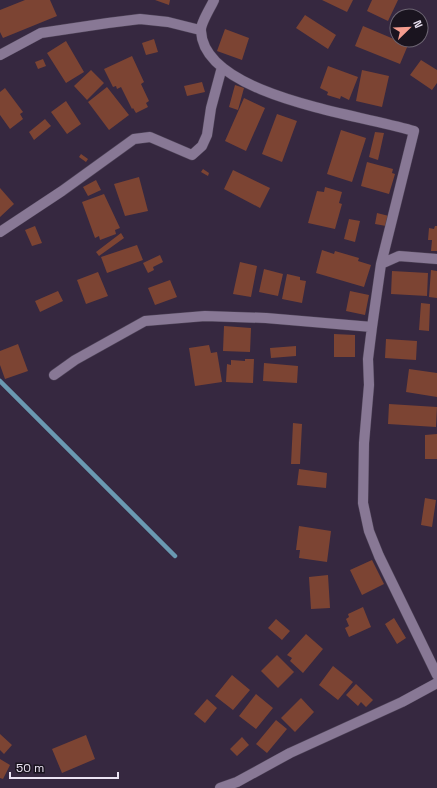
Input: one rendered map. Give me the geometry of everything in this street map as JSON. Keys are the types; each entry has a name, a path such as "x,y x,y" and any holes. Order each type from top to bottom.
{"street":[{"path":"214,0 200,30 204,44 215,63 263,92 346,115 414,131 381,264 372,327 368,359 369,385 364,443 363,503 369,531 379,556 437,675"},
{"path":"0,55 41,33 140,19 168,22 200,30"},
{"path":"0,232 62,192 134,139 150,137 192,155 202,146 207,135 211,108 222,67"},
{"path":"381,264 399,256 437,259"},
{"path":"54,375 75,360 144,320 205,316 266,318 372,327"},
{"path":"220,788 237,782 290,753 402,702 437,683"}],"building":[{"path":"25,0 50,0 57,16 3,38 0,32 0,10"},
{"path":"155,0 170,0 169,5"},
{"path":"322,0 353,0 347,12"},
{"path":"372,0 398,0 394,8 389,8 388,21 367,11"},
{"path":"305,15 336,35 328,49 296,28"},
{"path":"363,26 389,37 389,48 407,48 400,64 355,46"},
{"path":"225,29 249,38 242,60 217,51"},
{"path":"154,39 158,52 146,55 142,43"},
{"path":"66,41 84,72 66,83 47,53"},
{"path":"132,56 144,82 141,84 149,101 146,103 148,107 136,113 133,108 132,109 121,87 117,89 116,86 113,87 104,69"},
{"path":"43,59 46,66 38,69 35,62"},
{"path":"421,60 437,70 437,83 432,90 410,75"},
{"path":"328,66 358,77 349,100 341,96 340,99 327,95 328,92 320,88"},
{"path":"91,70 104,83 87,100 74,86"},
{"path":"362,70 389,76 382,107 356,101"},
{"path":"202,82 205,92 187,96 184,86"},
{"path":"235,85 244,88 238,110 229,107"},
{"path":"107,87 129,115 109,130 88,102"},
{"path":"5,88 23,112 20,114 23,119 10,129 0,115 0,92"},
{"path":"244,98 265,108 246,151 225,141"},
{"path":"66,101 81,124 67,134 51,112"},
{"path":"277,114 297,121 282,162 262,154"},
{"path":"45,119 51,126 34,140 29,132"},
{"path":"341,130 366,138 352,182 327,174"},
{"path":"375,132 384,133 378,160 369,157"},
{"path":"81,154 88,159 86,162 79,157"},
{"path":"367,162 393,169 392,173 395,174 389,194 361,186"},
{"path":"203,169 209,173 208,176 201,172"},
{"path":"233,170 270,188 260,208 224,189"},
{"path":"139,177 148,211 125,216 114,184"},
{"path":"96,180 101,190 88,196 83,187"},
{"path":"325,187 342,192 339,203 342,204 335,229 308,223 317,191 324,192"},
{"path":"0,188 14,204 0,217"},
{"path":"104,194 120,228 115,230 116,234 100,240 99,236 95,238 82,202"},
{"path":"377,213 389,216 386,226 375,224"},
{"path":"349,219 360,221 355,242 344,239"},
{"path":"35,226 42,243 32,246 25,230"},
{"path":"435,226 437,226 437,251 431,251 432,240 428,240 429,228 434,229"},
{"path":"121,233 124,238 99,256 96,252"},
{"path":"137,245 143,260 107,273 101,257"},
{"path":"322,250 334,254 335,251 359,258 358,261 371,265 364,287 316,273"},
{"path":"160,255 163,262 153,267 154,270 148,273 143,263"},
{"path":"240,262 257,266 251,297 233,294"},
{"path":"264,269 283,274 278,296 259,292"},
{"path":"431,270 437,271 437,298 429,297"},
{"path":"392,271 428,273 427,296 391,294"},
{"path":"98,272 108,296 86,304 77,280"},
{"path":"287,274 300,277 300,280 306,281 302,303 282,299"},
{"path":"170,280 177,297 155,305 148,288"},
{"path":"58,291 63,301 40,312 35,301"},
{"path":"350,291 369,295 365,315 346,311"},
{"path":"421,303 430,304 429,331 419,330"},
{"path":"224,326 251,328 250,352 223,351"},
{"path":"334,334 355,335 355,357 334,357"},
{"path":"386,339 417,341 416,360 385,358"},
{"path":"18,344 28,371 5,379 0,365 0,351"},
{"path":"209,345 211,353 217,352 222,382 195,386 189,348"},
{"path":"296,346 296,356 271,358 270,348"},
{"path":"245,359 254,359 253,383 226,382 227,364 231,365 231,360 245,361"},
{"path":"264,363 298,366 297,383 263,381"},
{"path":"409,369 437,373 437,397 406,392"},
{"path":"389,404 437,407 436,427 388,424"},
{"path":"293,423 302,424 300,464 291,464"},
{"path":"437,434 437,459 425,459 425,435"},
{"path":"299,469 327,473 326,488 297,485"},
{"path":"425,498 436,500 432,527 421,525"},
{"path":"299,526 331,531 327,562 299,558 300,550 296,550"},
{"path":"372,560 384,584 362,595 350,570"},
{"path":"328,575 330,608 311,609 309,577"},
{"path":"363,607 371,627 349,637 345,628 349,626 346,619 349,617 348,614"},
{"path":"394,618 406,638 397,644 385,624"},
{"path":"276,619 290,631 282,640 268,628"},
{"path":"306,634 323,649 303,673 290,661 292,658 287,655"},
{"path":"277,655 294,672 278,688 261,671"},
{"path":"333,666 353,682 338,700 319,685"},
{"path":"232,675 250,690 233,710 215,696"},
{"path":"356,684 373,700 366,707 361,702 358,706 346,695"},
{"path":"256,694 273,708 256,729 239,716"},
{"path":"301,698 314,712 295,732 281,718"},
{"path":"207,699 217,708 205,723 194,714"},
{"path":"276,720 287,729 267,753 256,744"},
{"path":"0,734 12,745 4,754 0,750"},
{"path":"86,735 95,759 62,773 52,749"},
{"path":"242,737 249,745 237,756 230,749"},
{"path":"0,759 10,765 3,779 0,778"}],"waterway":[{"path":"0,381 175,556"}]}
